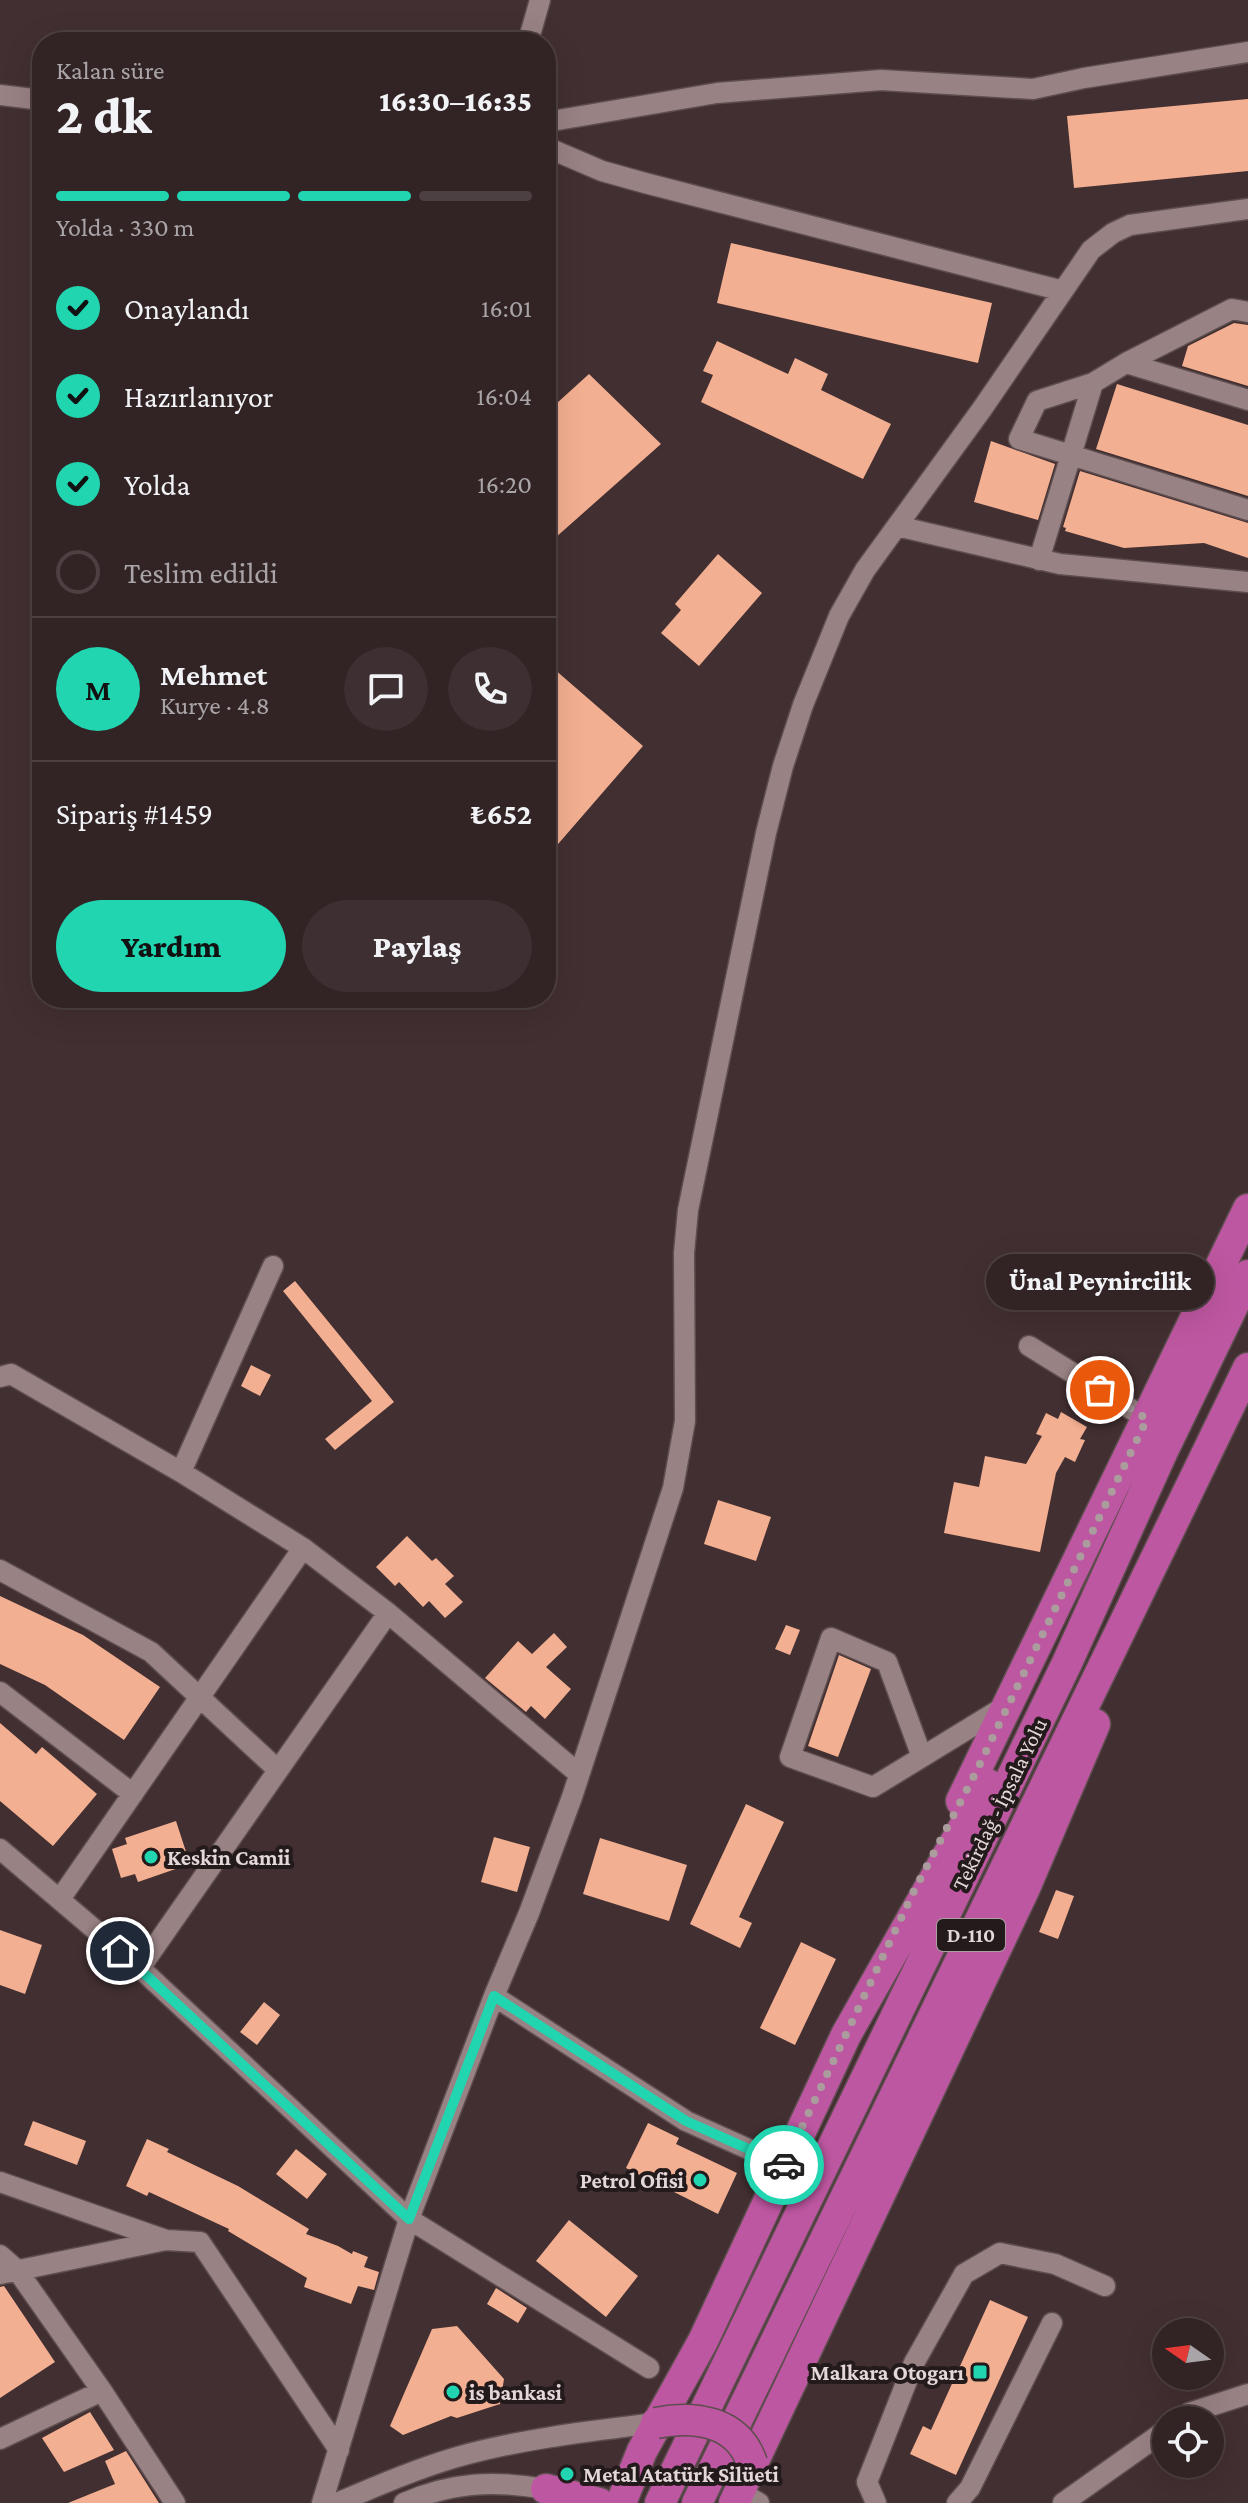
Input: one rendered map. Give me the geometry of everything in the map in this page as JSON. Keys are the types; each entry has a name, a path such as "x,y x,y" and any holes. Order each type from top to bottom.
{"highway":[{"path":"621,2503 642,2451 703,2341 914,1891 1010,1703 1248,1209"},
{"name":"Tekirdağ - İpsala Yolu","path":"660,2503 1067,1663 1162,1453 1248,1275"},
{"name":"Tekirdağ - İpsala Yolu","path":"697,2503 1048,1777 1240,1391 1248,1368"},
{"path":"846,2035 988,1784 1049,1660 1162,1453"},
{"path":"744,2499 752,2463 1025,1888 1138,1627 1198,1474"},
{"path":"656,2423 692,2419 725,2429 748,2449 752,2463"},
{"path":"551,2496 599,2503"}],"street":[{"path":"531,32 540,0"},
{"path":"556,120 717,93 881,80 1033,89 1248,52"},
{"path":"0,95 32,99"},
{"path":"556,151 602,171 645,183 1063,291"},
{"path":"322,2503 409,2219 529,1913 579,1774 673,1488 685,1421 684,1253 688,1210 766,833 783,766 819,662 852,592 1091,250 1121,229 1142,223 1248,209"},
{"path":"1248,312 1232,309 1093,383 1037,401 1019,439 1248,510"},
{"path":"1126,363 1248,400"},
{"path":"1039,560 1093,383"},
{"path":"897,526 1082,568 1248,582"},
{"path":"181,1472 273,1266"},
{"path":"1029,1346 1147,1419"},
{"path":"0,1377 11,1374 181,1472 303,1548 388,1613 579,1774"},
{"path":"60,1899 303,1548"},
{"path":"0,1570 151,1652 278,1770"},
{"path":"140,1968 388,1613"},
{"path":"922,1757 887,1662 831,1638 790,1757 873,1787 922,1757 1010,1703"},
{"path":"0,1692 133,1794"},
{"path":"0,1849 140,1968 409,2219 649,2368"},
{"path":"494,1996 686,2121 784,2165"},
{"path":"0,2182 166,2240"},
{"path":"8,2272 166,2240 200,2242 339,2450"},
{"path":"876,2503 867,2482 914,2363 964,2274 1000,2253 1055,2264 1105,2286"},
{"path":"0,2255 8,2272 102,2391 175,2503"},
{"path":"957,2503 970,2488 1052,2323"},
{"path":"0,2439 102,2391"},
{"path":"1211,2406 1248,2394"},
{"path":"337,2503 420,2468 461,2456 584,2432 656,2423"},
{"path":"1063,2503 1152,2440"},
{"path":"404,2503 420,2496 486,2482 551,2496"}],"building":[{"path":"1248,99 1248,171 1074,188 1067,116"},
{"path":"731,243 992,303 978,363 717,303"},
{"path":"1234,323 1248,325 1248,386 1182,366 1188,346"},
{"path":"717,341 788,374 795,358 828,374 821,390 891,424 863,479 701,402 713,375 703,371"},
{"path":"589,374 661,444 556,537 556,404"},
{"path":"1117,384 1248,425 1248,496 1096,449"},
{"path":"991,441 1055,464 1038,520 974,502"},
{"path":"1080,471 1248,523 1248,558 1204,543 1124,548 1065,531 1063,527"},
{"path":"718,554 762,593 699,666 661,633 681,610 675,604"},
{"path":"556,671 643,746 556,846"},
{"path":"295,1281 394,1402 335,1450 325,1439 372,1401 283,1291"},
{"path":"251,1365 271,1375 260,1396 241,1386"},
{"path":"1061,1412 1087,1427 1080,1439 1085,1440 1075,1462 1065,1457 1056,1473 1040,1552 944,1533 954,1482 979,1487 985,1456 1026,1464 1042,1436 1036,1434 1046,1413 1058,1419"},
{"path":"718,1500 771,1517 756,1561 704,1544"},
{"path":"407,1536 432,1561 436,1558 454,1576 445,1584 463,1602 445,1618 429,1601 423,1607 399,1582 395,1586 376,1567"},
{"path":"0,1596 83,1635 160,1687 124,1740 45,1685 0,1664"},
{"path":"786,1625 800,1630 790,1655 775,1649"},
{"path":"554,1633 567,1647 546,1667 571,1689 545,1719 531,1706 526,1712 485,1678 518,1641 532,1654"},
{"path":"839,1655 871,1669 838,1757 808,1746"},
{"path":"0,1723 36,1754 42,1747 97,1794 53,1846 0,1801"},
{"path":"746,1804 784,1822 739,1917 752,1923 740,1948 690,1924"},
{"name":"Keskin Camii","path":"176,1821 190,1864 138,1882 135,1874 121,1878 112,1849 127,1844 125,1838"},
{"path":"494,1837 530,1847 517,1892 481,1882"},
{"path":"600,1838 687,1865 669,1921 583,1894"},
{"path":"1056,1890 1074,1896 1058,1939 1039,1932"},
{"path":"0,1930 42,1945 25,1994 0,1985"},
{"path":"801,1942 836,1959 795,2045 760,2028"},
{"path":"264,2002 280,2015 257,2045 240,2032"},
{"path":"33,2121 86,2141 77,2165 24,2145"},
{"path":"648,2123 679,2138 676,2144 737,2173 718,2214 626,2168"},
{"path":"147,2139 238,2186 309,2229 306,2234 352,2254 353,2251 368,2257 364,2267 379,2272 374,2290 358,2286 351,2304 304,2287 307,2278 229,2229 149,2192 147,2196 126,2186"},
{"path":"296,2149 327,2174 307,2199 276,2174"},
{"path":"569,2220 638,2276 606,2317 536,2261"},
{"path":"4,2286 55,2362 0,2398 0,2287"},
{"path":"496,2288 527,2308 518,2323 487,2304"},
{"name":"Malkara Otogarı","path":"990,2300 1028,2317 956,2475 910,2454 923,2426 931,2430"},
{"name":"is bankasi","path":"457,2326 504,2379 500,2404 457,2418 451,2416 403,2435 390,2426 432,2329"},
{"path":"90,2412 114,2450 64,2472 42,2438"},
{"path":"126,2451 159,2503 68,2503 115,2484 105,2461"}],"way so far":[{"path":"784,2165 914,1891 975,1774 1147,1419 1100,1390"}],"place":[{"name":"Ünal Peynircilik","path":"1100,1390"},
{"name":"Keskin Camii","path":"151,1857"},
{"name":"Petrol Ofisi","path":"700,2180"},
{"name":"Malkara Otogarı","path":"980,2372"},
{"name":"is bankasi","path":"453,2392"},
{"name":"Metal Atatürk Silüeti","path":"567,2474"}],"route":[{"path":"120,1951 409,2219 494,1996 686,2121 784,2165"}]}
